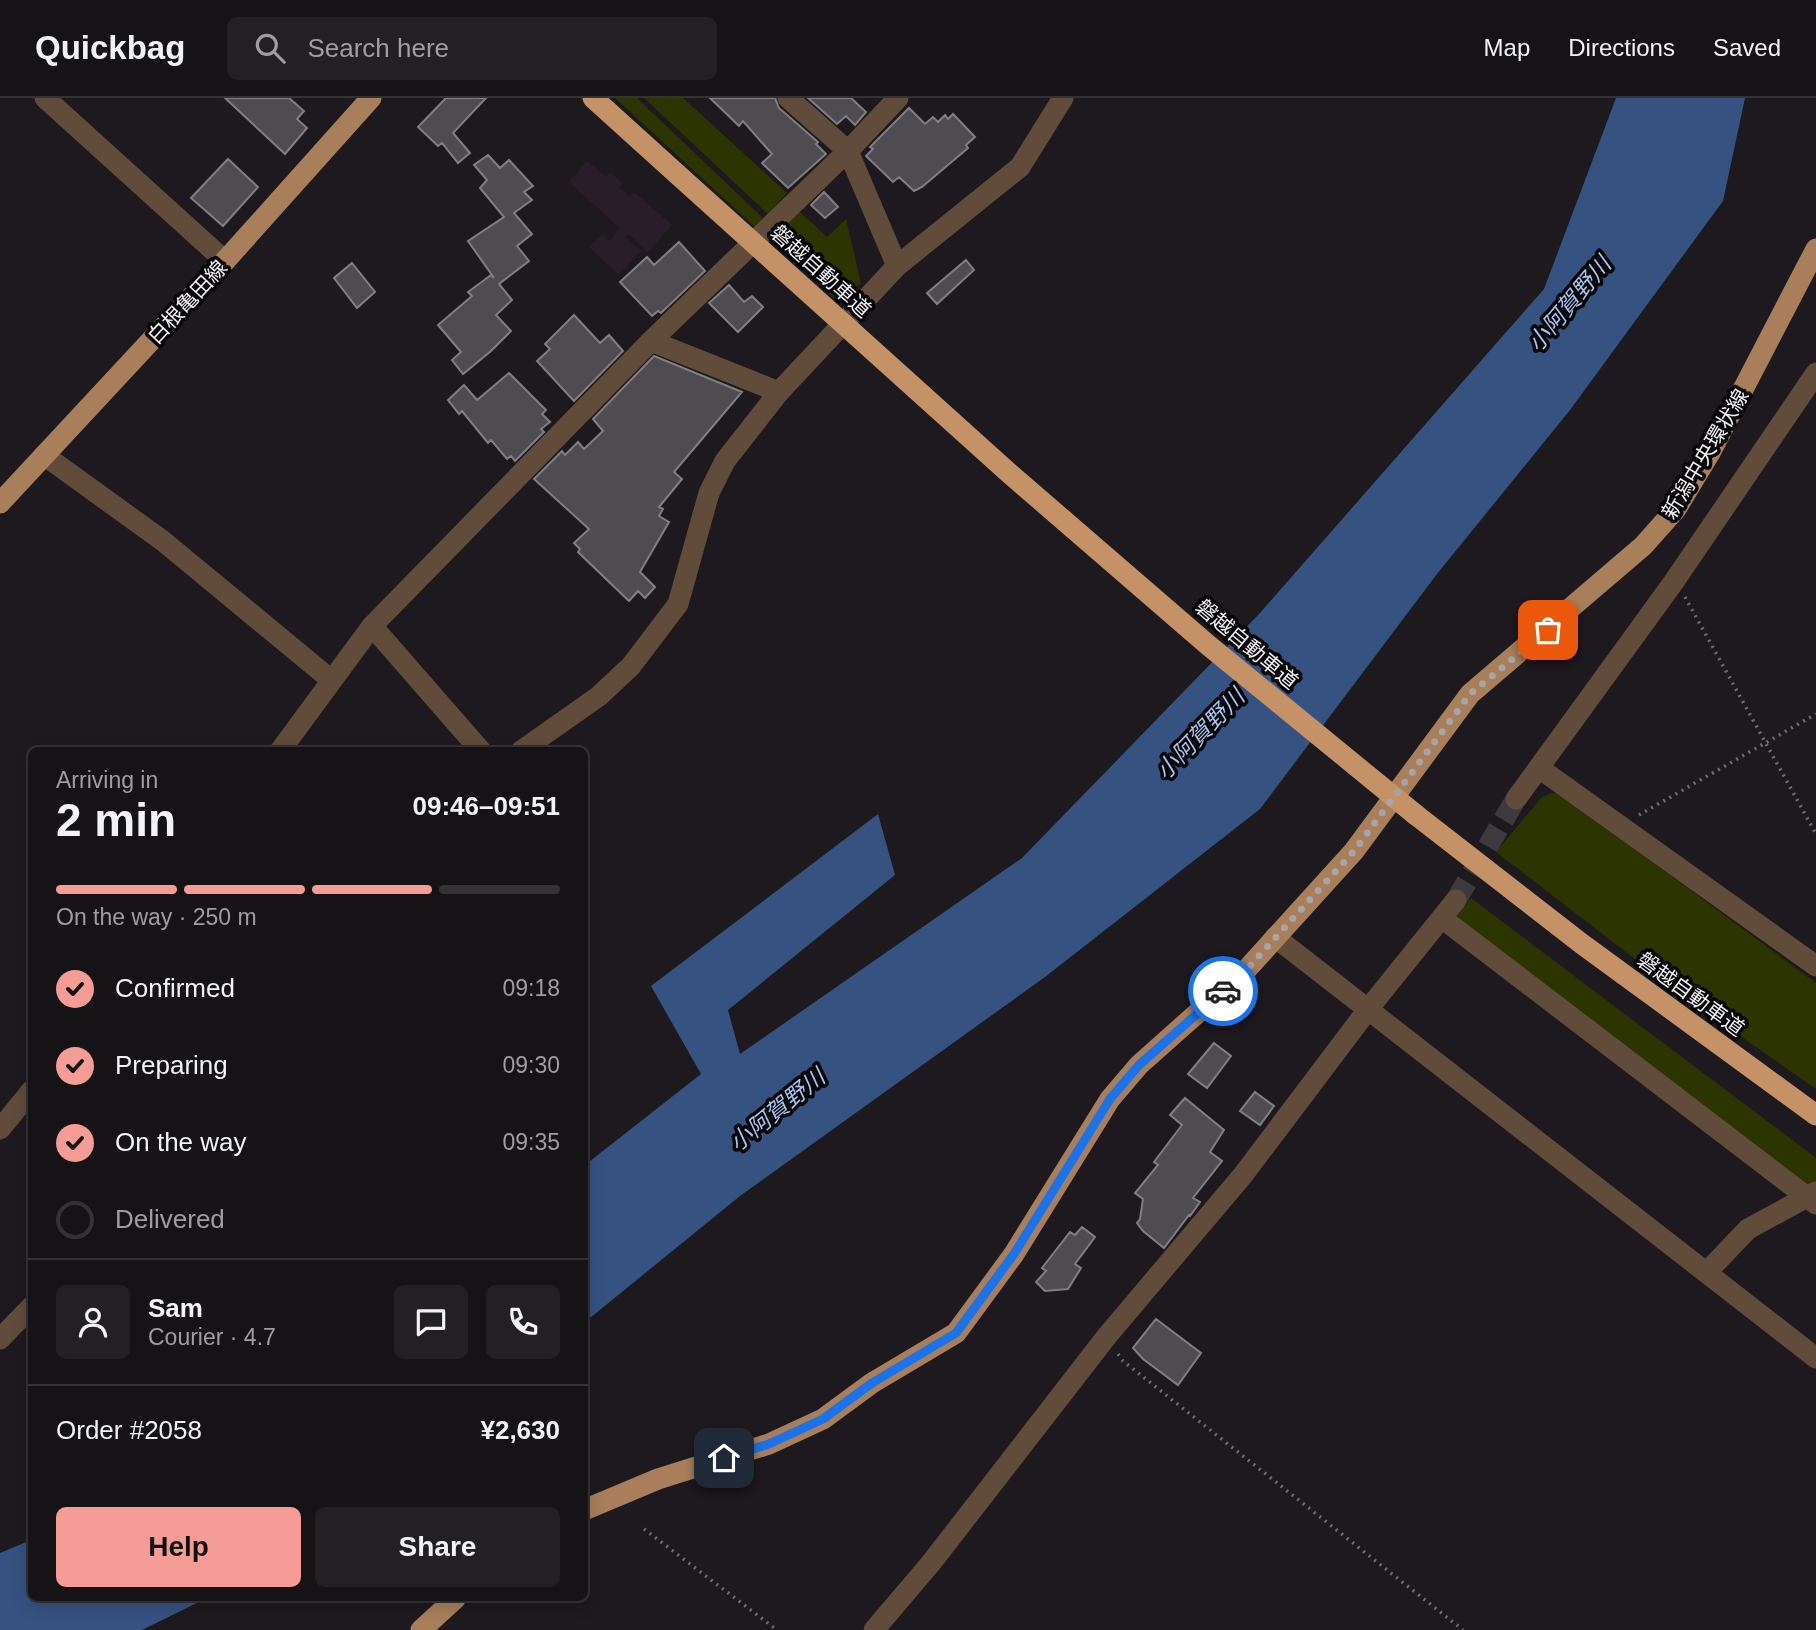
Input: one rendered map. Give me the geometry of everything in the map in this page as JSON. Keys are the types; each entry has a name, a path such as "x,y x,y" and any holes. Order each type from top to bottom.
{"highway":[{"name":"磐越自動車道","path":"593,98 1009,473 1208,645 1416,815 1582,944 1816,1115"}],"main road":[{"name":"白根亀田線","path":"0,503 225,261 371,98"},
{"name":"新潟中央環状線","path":"588,1508 658,1479 769,1444 823,1419 872,1383 956,1333 1014,1254 1110,1099 1139,1065 1248,968 1354,851 1470,694 1643,546 1676,509 1728,418 1816,249"},
{"path":"421,1630 453,1601"}],"street":[{"path":"44,98 225,261"},
{"path":"788,98 848,150 897,266"},
{"path":"283,747 372,625 651,341 898,98"},
{"path":"527,747 607,688 631,666 678,604 709,493 719,472 779,392 897,266 1020,167 1063,98"},
{"path":"651,341 779,392"},
{"path":"1516,799 1673,583 1816,373"},
{"path":"44,455 163,541 330,679"},
{"path":"372,625 478,747"},
{"path":"1539,768 1816,966"},
{"path":"874,1630 931,1563 1107,1336 1243,1175 1369,1008 1456,900"},
{"path":"1443,919 1813,1198 1748,1229 1707,1272"},
{"path":"1275,937 1816,1357"},
{"path":"0,1129 28,1095"},
{"path":"0,1339 28,1310"}],"path":[{"path":"1673,583 1681,590 1816,834"},
{"path":"1619,826 1816,714"},
{"path":"1107,1336 1123,1362 1463,1630"},
{"path":"644,1529 777,1630"}],"shaded area":[{"path":"587,161 606,177 611,173 623,183 619,188 629,196 634,192 672,225 648,252 628,234 625,238 641,251 619,275 589,247 602,234 610,241 620,228 569,182"}],"green space":[{"path":"615,98 637,98 765,220 756,228"},
{"path":"644,98 683,98 787,193 768,214"},
{"path":"797,209 827,237 846,219 861,283 837,301 770,235"},
{"path":"1551,793 1562,795 1816,983 1816,1089 1683,996 1496,852 1542,797"},
{"path":"1471,898 1816,1158 1816,1183 1804,1191 1454,918"}],"water":[{"name":"小阿賀野川","path":"1616,98 1745,98 1723,201 1570,410 1437,574 1260,809 1045,977 740,1196 588,1320 588,1163 701,1074 651,986 878,814 895,875 728,1010 740,1054 1022,858 1259,614 1544,289"},
{"path":"28,1541 28,1601 201,1601 142,1630 0,1630 0,1553"}],"building":[{"path":"225,98 289,98 304,111 297,119 307,128 285,154"},
{"path":"446,98 486,98 453,133 470,153 458,163 442,143 438,146 418,127"},
{"path":"710,98 775,98 779,108 818,142 816,144 826,154 788,188 762,163 772,154 743,121 739,126"},
{"path":"808,98 851,98 866,112 855,125 846,116 837,124"},
{"path":"909,108 925,124 933,117 938,122 945,115 948,119 953,114 975,137 966,145 968,148 914,191 899,177 893,182 866,156 873,149 870,147"},
{"path":"488,155 500,168 509,160 533,186 524,192 532,200 514,213 532,234 517,246 529,261 499,284 512,300 496,315 511,331 463,374 452,360 461,352 438,325 472,296 468,292 491,275 494,278 468,241 504,217 480,188 487,180 474,165"},
{"path":"228,159 258,187 223,226 191,198"},
{"path":"824,192 838,207 825,218 811,205"},
{"path":"679,242 705,271 661,313 658,311 652,316 620,282 647,257 654,265"},
{"path":"966,260 974,270 937,304 927,293"},
{"path":"352,263 375,292 357,308 334,278"},
{"path":"729,285 744,302 752,296 763,307 738,332 709,303"},
{"path":"574,315 600,343 609,335 623,351 574,401 537,361 550,349 545,344"},
{"path":"654,356 742,392 674,472 682,479 659,507 663,509 659,516 669,522 640,572 655,587 645,598 638,591 629,601 578,552 580,549 574,543 589,529 534,479 562,451 565,455 578,442 584,449 603,431 593,419"},
{"path":"509,373 546,410 542,414 550,422 541,429 544,432 515,461 511,456 507,459 491,440 488,443 462,411 459,414 448,400 464,385 477,400"},
{"path":"1214,1043 1231,1056 1207,1088 1188,1074"},
{"path":"1255,1092 1274,1106 1260,1125 1240,1111"},
{"path":"1185,1098 1224,1130 1210,1152 1222,1161 1193,1198 1200,1202 1164,1248 1137,1223 1143,1199 1135,1193 1158,1165 1154,1162 1182,1125 1170,1115"},
{"path":"1082,1227 1095,1237 1075,1264 1081,1268 1068,1289 1045,1291 1036,1282 1046,1271 1042,1268 1070,1232 1075,1235"},
{"path":"1156,1319 1201,1353 1178,1385 1143,1359 1133,1348"}],"tunnel":[{"path":"1456,900 1516,799"}],"way so far":[{"path":"1223,991 1248,968 1354,851 1470,694 1548,630"}],"route":[{"path":"724,1458 769,1444 823,1419 872,1383 956,1333 1014,1254 1110,1099 1139,1065 1223,991"}]}
